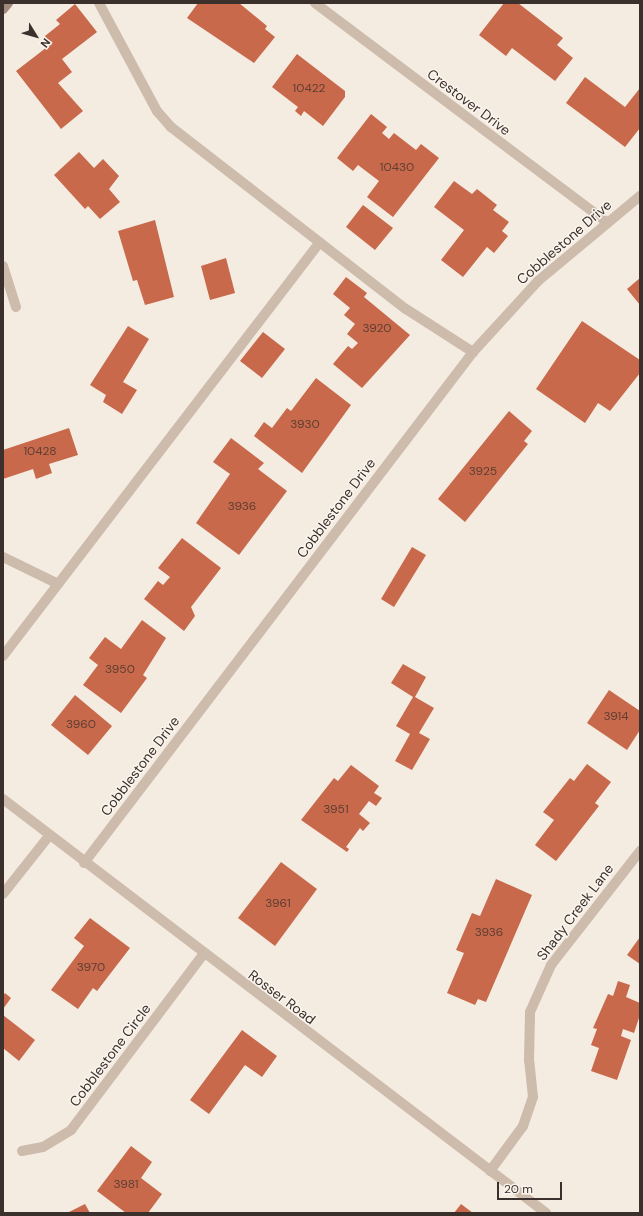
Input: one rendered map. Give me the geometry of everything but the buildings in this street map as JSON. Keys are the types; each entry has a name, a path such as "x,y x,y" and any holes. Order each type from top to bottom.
{"street":[{"path":"3,9 8,3"},
{"path":"99,3 157,111 171,127 406,309 473,352"},
{"name":"Crestover Drive","path":"315,3 608,223"},
{"name":"Cobblestone Drive","path":"84,863 473,352 538,281 640,196"},
{"path":"3,656 320,242"},
{"path":"3,266 16,307"},
{"path":"3,557 58,584"},
{"name":"Rosser Road","path":"3,799 203,955 546,1213"},
{"path":"3,894 49,836"},
{"name":"Shady Creek Lane","path":"490,1171 523,1126 533,1097 534,1078 529,1061 530,1012 551,965 640,851"},
{"name":"Cobblestone Circle","path":"22,1151 43,1147 71,1130 203,955"}]}
